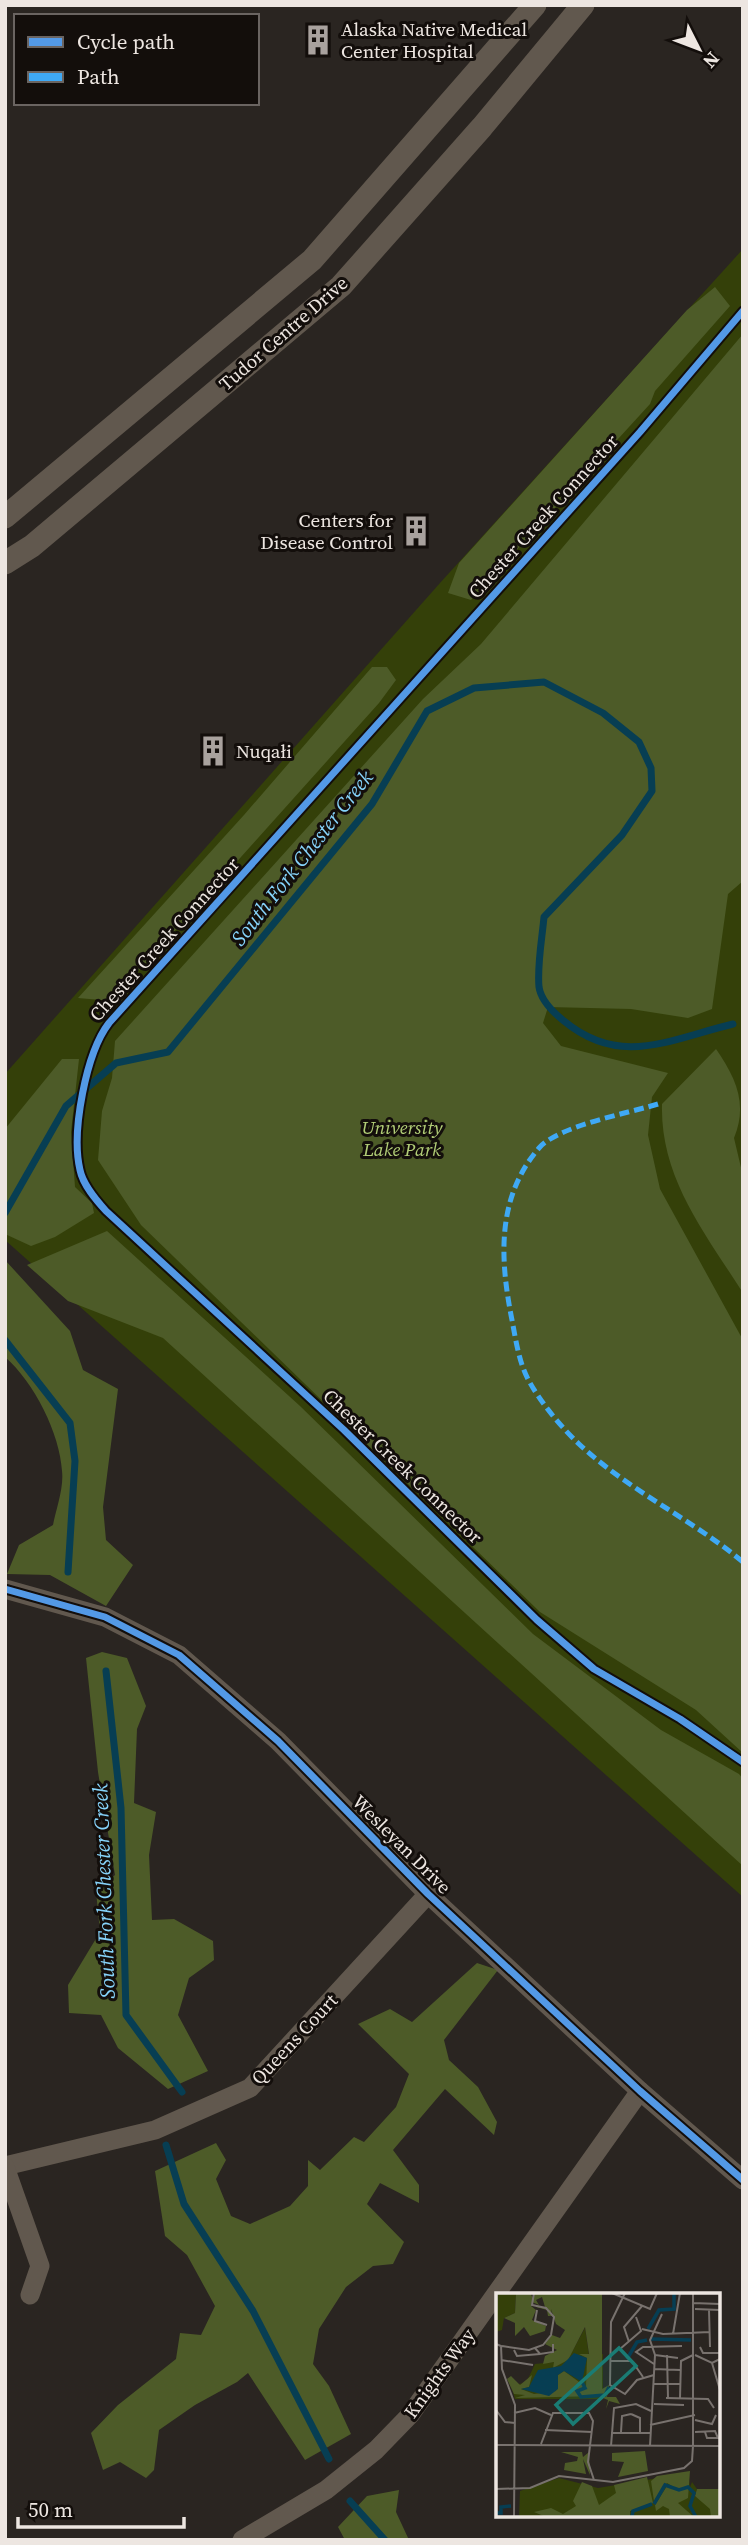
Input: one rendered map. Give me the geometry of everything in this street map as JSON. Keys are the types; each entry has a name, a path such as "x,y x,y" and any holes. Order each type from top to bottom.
{"street":[{"name":"Tudor Centre Drive","path":"5,517 312,260 535,5"},
{"name":"Tudor Centre Drive","path":"5,563 32,546 341,286 508,97 583,5"},
{"name":"Wesleyan Drive","path":"5,1589 105,1617 179,1655 278,1741 428,1894 640,2091 743,2180"},
{"name":"Queens Court","path":"5,2166 155,2130 250,2088 428,1894"},
{"name":"Knights Way","path":"497,2293 640,2091"},
{"path":"5,2166 40,2266 30,2294"},
{"name":"Knights Way","path":"242,2540 326,2490 376,2449 410,2415 496,2294"}],"green space":[{"name":"University Lake Park","path":"743,249 743,1897 5,1240 5,1074 440,583"},
{"path":"715,287 730,306 655,391 650,404 471,600 448,593 459,563 687,310"},
{"name":"University Lake Park","path":"743,334 743,881 728,894 712,1009 688,1018 631,1009 548,1007 543,1023 561,1046 668,1073 652,1097 648,1135 660,1189 743,1340 743,1753 696,1710 540,1612 141,1225 98,1160 102,1111 112,1078 115,1041 423,699 481,644"},
{"path":"372,667 387,667 396,680 379,703 112,1001 78,998 244,815"},
{"path":"716,1049 734,1081 740,1103 734,1138 743,1176 743,1293 688,1204 668,1156 663,1131 662,1104"},
{"path":"62,1059 79,1059 71,1132 75,1187 92,1203 94,1213 55,1237 31,1246 5,1234 5,1129"},
{"path":"107,1231 300,1406 533,1634 661,1730 739,1774 743,1779 743,1866 163,1338 68,1301 27,1265"},
{"path":"5,1260 70,1331 83,1370 118,1389 103,1507 106,1540 133,1565 106,1606 50,1575 7,1574 19,1545 53,1525 62,1478 56,1441 44,1410 26,1380 5,1357"},
{"path":"102,1652 127,1658 146,1706 137,1729 134,1803 156,1812 149,1855 152,1920 174,1919 213,1941 214,1960 189,1978 178,2015 208,2071 168,2089 118,2048 101,2015 69,2013 68,1985 100,1932 96,1891 115,1875 98,1772 86,1658"},
{"path":"477,1963 498,1970 444,2040 449,2060 478,2087 497,2122 494,2135 445,2089 393,2150 419,2185 419,2203 380,2183 367,2204 404,2242 393,2264 373,2266 346,2287 319,2329 313,2364 329,2386 351,2434 305,2460 248,2373 159,2430 154,2470 146,2478 120,2462 103,2470 91,2433 118,2405 176,2359 180,2333 201,2335 215,2306 187,2255 165,2236 155,2171 216,2143 226,2160 216,2179 231,2216 250,2224 290,2206 308,2186 308,2160 320,2170 354,2137 364,2142 396,2107 409,2074 358,2024 390,2009 412,2022"},
{"path":"399,2490 396,2512 409,2540 345,2540 338,2527 367,2496"}],"waterway":[{"name":"South Fork Chester Creek","path":"5,1213 66,1106 116,1063 168,1052 372,804 427,711 474,688 544,682 603,713 639,742 651,768 652,791 622,835 544,917 539,987 548,1006 585,1035 626,1047 667,1042 733,1024"},
{"name":"South Fork Chester Creek","path":"5,1340 70,1423 75,1461 68,1572"},
{"name":"South Fork Chester Creek","path":"106,1671 121,1808 126,2015 182,2092"},
{"name":"South Fork Chester Creek","path":"166,2145 184,2204 253,2311 329,2459"},
{"name":"South Fork Chester Creek","path":"350,2501 385,2540"}],"marked path":[{"path":"658,1104 562,1133 539,1148 525,1167 508,1209 505,1230 505,1275 515,1336 529,1381 545,1406 572,1437 618,1476 702,1531 743,1562"}],"cycle path":[{"name":"Chester Creek Connector","path":"743,311 640,432 109,1023 93,1053 87,1073 78,1135 82,1176 90,1192 106,1211 344,1430 537,1620 594,1669 680,1719 743,1762"},
{"path":"5,1589 105,1617 179,1655 278,1741 428,1894 640,2091 743,2180"}],"place":[{"name":"Alaska Native Medical Center Hospital","path":"318,40"},
{"name":"Centers for Disease Control","path":"416,531"},
{"name":"Nuqałi","path":"213,751"}]}
